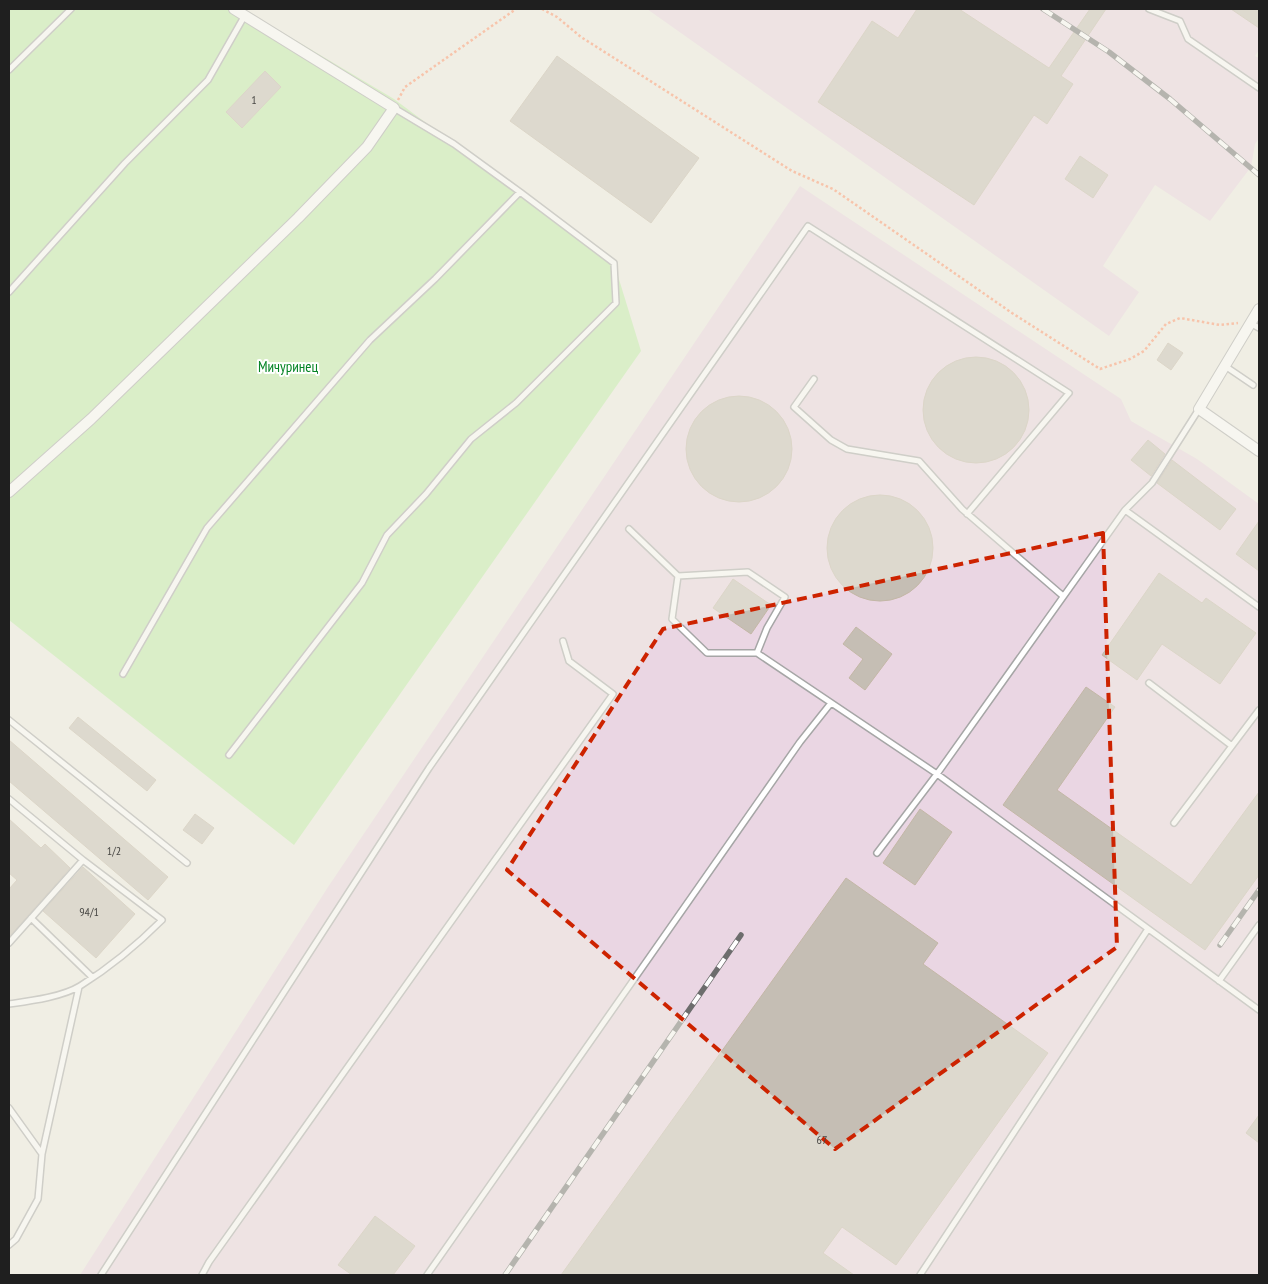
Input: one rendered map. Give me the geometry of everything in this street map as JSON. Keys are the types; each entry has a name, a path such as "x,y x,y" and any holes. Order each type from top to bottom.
{"street":[{"path":"9,492 92,419 298,218 367,147 394,108 234,9"},
{"path":"1259,309 1199,409 1259,451"}],"lane":[{"path":"9,70 71,9"},
{"path":"1149,9 1180,21 1188,39 1259,88"},
{"path":"9,292 125,164 208,80 245,15"},
{"path":"229,755 362,583 387,535 426,494 471,439 522,397 616,302 614,263 454,144 394,108"},
{"path":"123,674 207,528 370,340 442,273 520,192"},
{"path":"101,1275 429,768 808,226 1069,393 967,514"},
{"path":"1250,322 1259,328"},
{"path":"1224,365 1252,385"},
{"path":"814,379 794,407 824,433 848,449 919,461 967,514 1063,596"},
{"path":"877,853 937,774 1125,510 1152,483 1199,409"},
{"path":"1125,510 1259,607"},
{"path":"629,529 678,576 748,572 785,597 767,628 757,654"},
{"path":"678,576 672,619 707,653 757,654 937,774 1259,1010"},
{"path":"202,1275 208,1262 613,694 569,662 563,641"},
{"path":"1150,683 1232,746"},
{"path":"427,1275 800,742 831,703"},
{"path":"1174,823 1259,710"},
{"path":"9,720 187,863"},
{"path":"9,799 83,860 162,920 144,939 79,987 33,1001 9,1004"},
{"path":"9,943 83,860"},
{"path":"31,918 92,977"},
{"path":"1219,981 1259,925"},
{"path":"920,1275 1148,929"},
{"path":"9,1246 16,1239 38,1199 42,1154 79,987"},
{"path":"9,1108 42,1154"}],"path":[{"path":"394,108 405,87 516,9"},
{"path":"542,9 557,17 580,37 792,171 833,188 1012,313 1100,369 1130,359 1144,351 1166,324 1180,318 1220,325 1250,322"}],"highlighted area":[{"path":"1103,533 1117,947 835,1149 507,870 663,629"}],"shaded area":[{"path":"647,9 1259,9 1259,50 1255,56 1259,58 1259,138 1255,144 1251,167 1210,221 1155,185 1103,266 1139,292 1109,336"},
{"path":"800,186 1121,399 1131,421 1197,459 1259,504 1259,1275 80,1275 328,887"}],"green space":[{"name":"Мичуринец","path":"9,9 243,9 394,99 614,263 641,351 294,845 9,620"}],"building":[{"path":"917,9 959,9 1049,68 1090,9 1106,9 1061,76 1073,84 1047,124 1034,115 974,205 818,102 872,21 898,38"},
{"path":"1231,9 1259,9 1259,28"},
{"path":"557,56 699,158 651,223 510,121"},
{"path":"265,71 281,87 242,128 226,112"},
{"path":"1080,156 1108,175 1093,198 1065,179"},
{"path":"1168,343 1183,353 1171,370 1157,360"},
{"path":"976,357 996,361 1013,373 1025,390 1029,410 1025,430 1013,447 996,459 976,463 956,459 939,447 927,430 923,410 927,390 939,373 956,361"},
{"path":"739,396 759,400 776,412 788,429 792,449 788,469 776,486 759,498 739,502 719,498 702,486 690,469 686,449 690,429 702,412 719,400"},
{"path":"1148,440 1165,454 1151,476 1131,460"},
{"path":"1172,460 1236,509 1220,530 1157,483"},
{"path":"880,495 900,499 917,511 929,528 933,548 929,568 917,585 900,597 880,601 860,597 843,585 831,568 827,548 831,528 843,511 860,499"},
{"path":"1259,521 1259,571 1236,554"},
{"path":"1159,573 1202,603 1206,598 1256,633 1220,684 1162,644 1137,680 1102,655"},
{"path":"733,579 771,605 751,634 713,608"},
{"path":"856,627 892,654 865,690 849,678 863,659 843,644"},
{"path":"1086,687 1115,707 1057,790 1191,885 1259,792 1259,875 1205,950 1003,805"},
{"path":"78,717 156,780 147,791 69,728"},
{"path":"9,740 168,877 148,900 9,781"},
{"path":"920,809 952,832 915,885 883,863"},
{"path":"195,814 214,828 202,844 183,830"},
{"path":"9,819 41,848 45,844 70,868 9,937 9,889 17,880 9,873"},
{"path":"83,867 135,914 96,958 43,911"},
{"path":"846,878 938,943 923,964 1048,1053 896,1265 842,1227 823,1253 854,1275 561,1275"},
{"path":"1259,1115 1259,1143 1246,1133"},
{"path":"375,1216 415,1246 393,1275 352,1275 338,1265"}],"railway":[{"path":"1043,9 1109,52 1170,99 1259,175"},
{"path":"1220,945 1259,890"},
{"path":"505,1275 741,935"}]}
